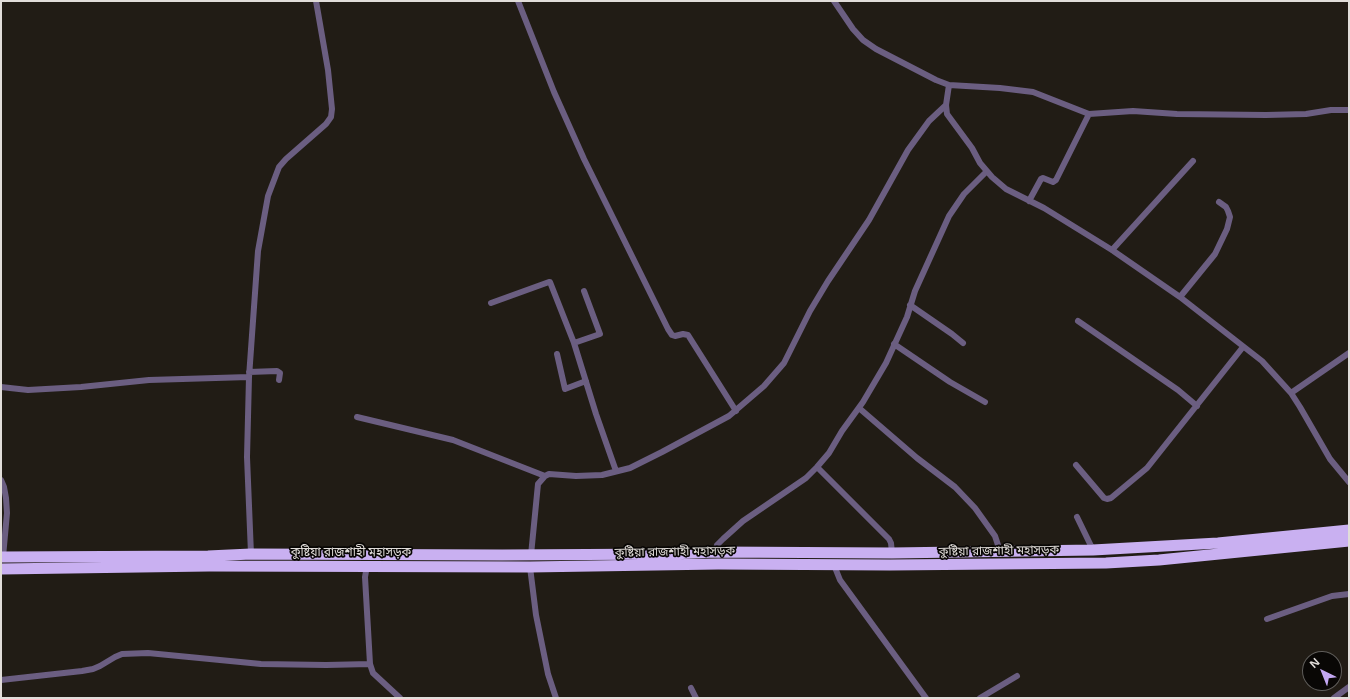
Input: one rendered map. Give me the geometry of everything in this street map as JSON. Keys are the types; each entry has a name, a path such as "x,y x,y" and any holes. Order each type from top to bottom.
{"highway":[{"name":"কুষ্টিয়া রাজশাহী মহাসড়ক","path":"1,569 208,561 251,554 503,561 530,567 718,564 862,565 1106,563 1159,560 1317,538 1349,530"},
{"name":"কুষ্টিয়া রাজশাহী মহাসড়ক","path":"2,557 367,566 503,561 531,555 671,554 715,552 892,553 1093,550 1317,538 1349,540"},
{"path":"1106,563 1108,549"},
{"path":"862,565 863,553"}],"street":[{"path":"251,554 247,456 249,375 258,250 268,196 279,167 326,124 331,117 332,109 328,70 316,1"},
{"path":"518,1 554,92 584,159 668,329 672,335 675,336 682,334 688,335 736,411"},
{"path":"834,1 863,40 876,49 936,80 949,85 1000,88 1033,92 1089,114 1122,111 1177,114 1266,115 1306,114 1331,110 1349,111"},
{"path":"949,85 946,114 972,148 980,163 992,178 1006,189 1051,212 1112,250 1180,297 1262,361 1291,393 1330,459 1349,482"},
{"path":"531,555 538,484 545,476 549,474 576,476 602,475 630,468 723,420 736,411 764,386 784,363 810,311 828,281 869,220 908,150 929,122 946,105"},
{"path":"1030,201 1041,179 1043,178 1052,182 1056,180 1089,114"},
{"path":"1112,250 1194,161"},
{"path":"715,552 717,545 723,538 743,521 791,489 817,467 829,453 842,431 859,408 886,363 907,317 915,292 949,216 964,194 987,171"},
{"path":"1180,297 1215,254 1228,229 1230,216 1226,207 1219,202"},
{"path":"491,303 550,282 574,343 616,472"},
{"path":"574,343 600,334 584,291"},
{"path":"910,305 963,343"},
{"path":"1078,322 1178,390 1197,406"},
{"path":"894,344 950,382 986,402"},
{"path":"1076,465 1104,498 1111,498 1147,468 1243,347"},
{"path":"1291,393 1349,353"},
{"path":"557,354 565,389 586,381"},
{"path":"1,387 28,390 81,387 149,380 249,375 277,371 280,373 279,380"},
{"path":"859,408 917,458 955,487 975,508 995,536 1000,551"},
{"path":"357,417 453,440 545,476"},
{"path":"817,467 889,539 892,543 892,553"},
{"path":"1,480 4,487 7,513 2,557"},
{"path":"1077,517 1093,550"},
{"path":"834,565 840,580 926,698"},
{"path":"367,566 365,577 370,664 374,673 400,698"},
{"path":"530,567 536,615 548,674 556,698"},
{"path":"1267,619 1332,596 1349,594"},
{"path":"1,680 87,670 100,666 122,654 148,653 261,664 370,664"},
{"path":"980,698 1017,676"},
{"path":"1334,698 1349,687"},
{"path":"691,688 696,698"}]}
